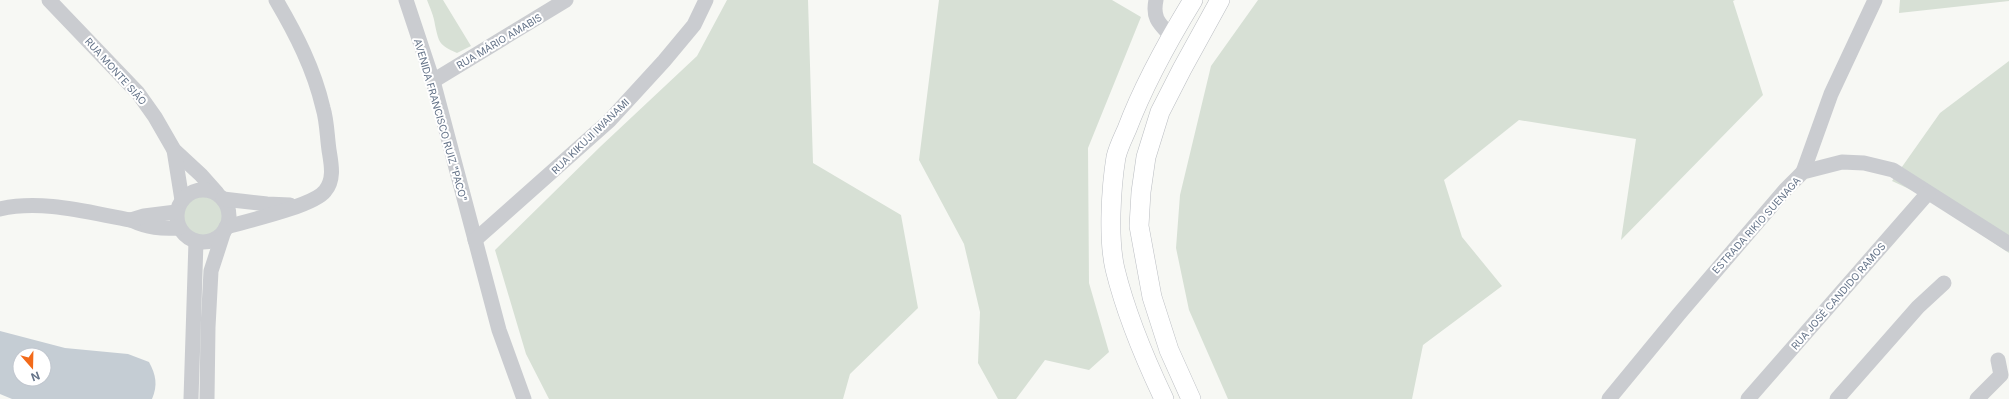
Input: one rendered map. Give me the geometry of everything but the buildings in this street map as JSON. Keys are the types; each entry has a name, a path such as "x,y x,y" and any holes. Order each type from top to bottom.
{"main road":[{"path":"1164,399 1141,350 1115,268 1112,240 1112,196 1117,156 1147,82 1193,0"},
{"path":"1191,399 1169,350 1152,297 1144,260 1139,219 1146,158 1160,112 1220,0"}],"street":[{"name":"RUA MONTE SIÃO","path":"49,0 138,93 156,117 174,150 201,175 220,196"},
{"path":"179,206 179,228 186,236 202,242 214,240 225,229 286,210 318,196 325,191 331,180 324,108 311,69 294,30 276,0"},
{"name":"AVENIDA FRANCISCO RUIZ \"PACO\"","path":"406,0 433,81 499,330 524,399"},
{"name":"RUA MÁRIO AMABIS","path":"433,81 566,0"},
{"name":"RUA KIKUJI IWANAMI","path":"475,240 608,121 664,61 694,25 706,0"},
{"path":"1156,0 1154,9 1156,20 1172,37"},
{"path":"1803,172 1831,94 1875,0"},
{"name":"RUA MONTE SIÃO","path":"174,150 179,206"},
{"name":"ESTRADA RIKIO SUENAGA","path":"1609,399 1678,314 1785,190 1803,172 1842,162 1864,163 1893,170 2009,244"},
{"path":"131,220 179,206 191,192 200,189 209,190 220,196 267,204 301,204"},
{"name":"RUA JOSÉ CANDIDO RAMOS","path":"1748,399 1928,193"},
{"path":"207,399 208,327 211,271 229,213 220,196"},
{"path":"0,209 30,206 50,207 131,220 144,226 155,228 179,228"},
{"path":"191,399 196,241"},
{"path":"1837,399 1918,307 1944,283"},
{"path":"1977,399 2001,375 1998,360"}],"shaded area":[{"path":"427,0 443,0 471,46 457,53 441,43"},
{"path":"727,0 808,0 813,163 901,215 918,308 850,374 843,399 549,399 526,354 495,250 601,146 697,56"},
{"path":"939,0 1112,0 1141,17 1088,148 1089,283 1109,352 1089,370 1045,360 1016,399 998,399 978,363 980,312 964,244 919,160"},
{"path":"1258,0 1735,0 1733,1 1763,95 1621,240 1636,139 1519,120 1444,180 1462,237 1502,286 1423,345 1412,399 1228,399 1189,310 1176,248 1180,195 1211,66"},
{"path":"1900,0 2009,0 2009,1 1899,13"},
{"path":"2009,61 2009,253 1922,195 1892,181 1940,113"},
{"path":"199,196 207,196 215,199 221,205 224,217 221,229 215,235 207,238 199,238 191,235 185,229 182,221 182,213 185,205 191,199"},
{"path":"0,331 65,348 128,354 149,362 153,371 156,385 152,399 12,399 0,394"}]}
